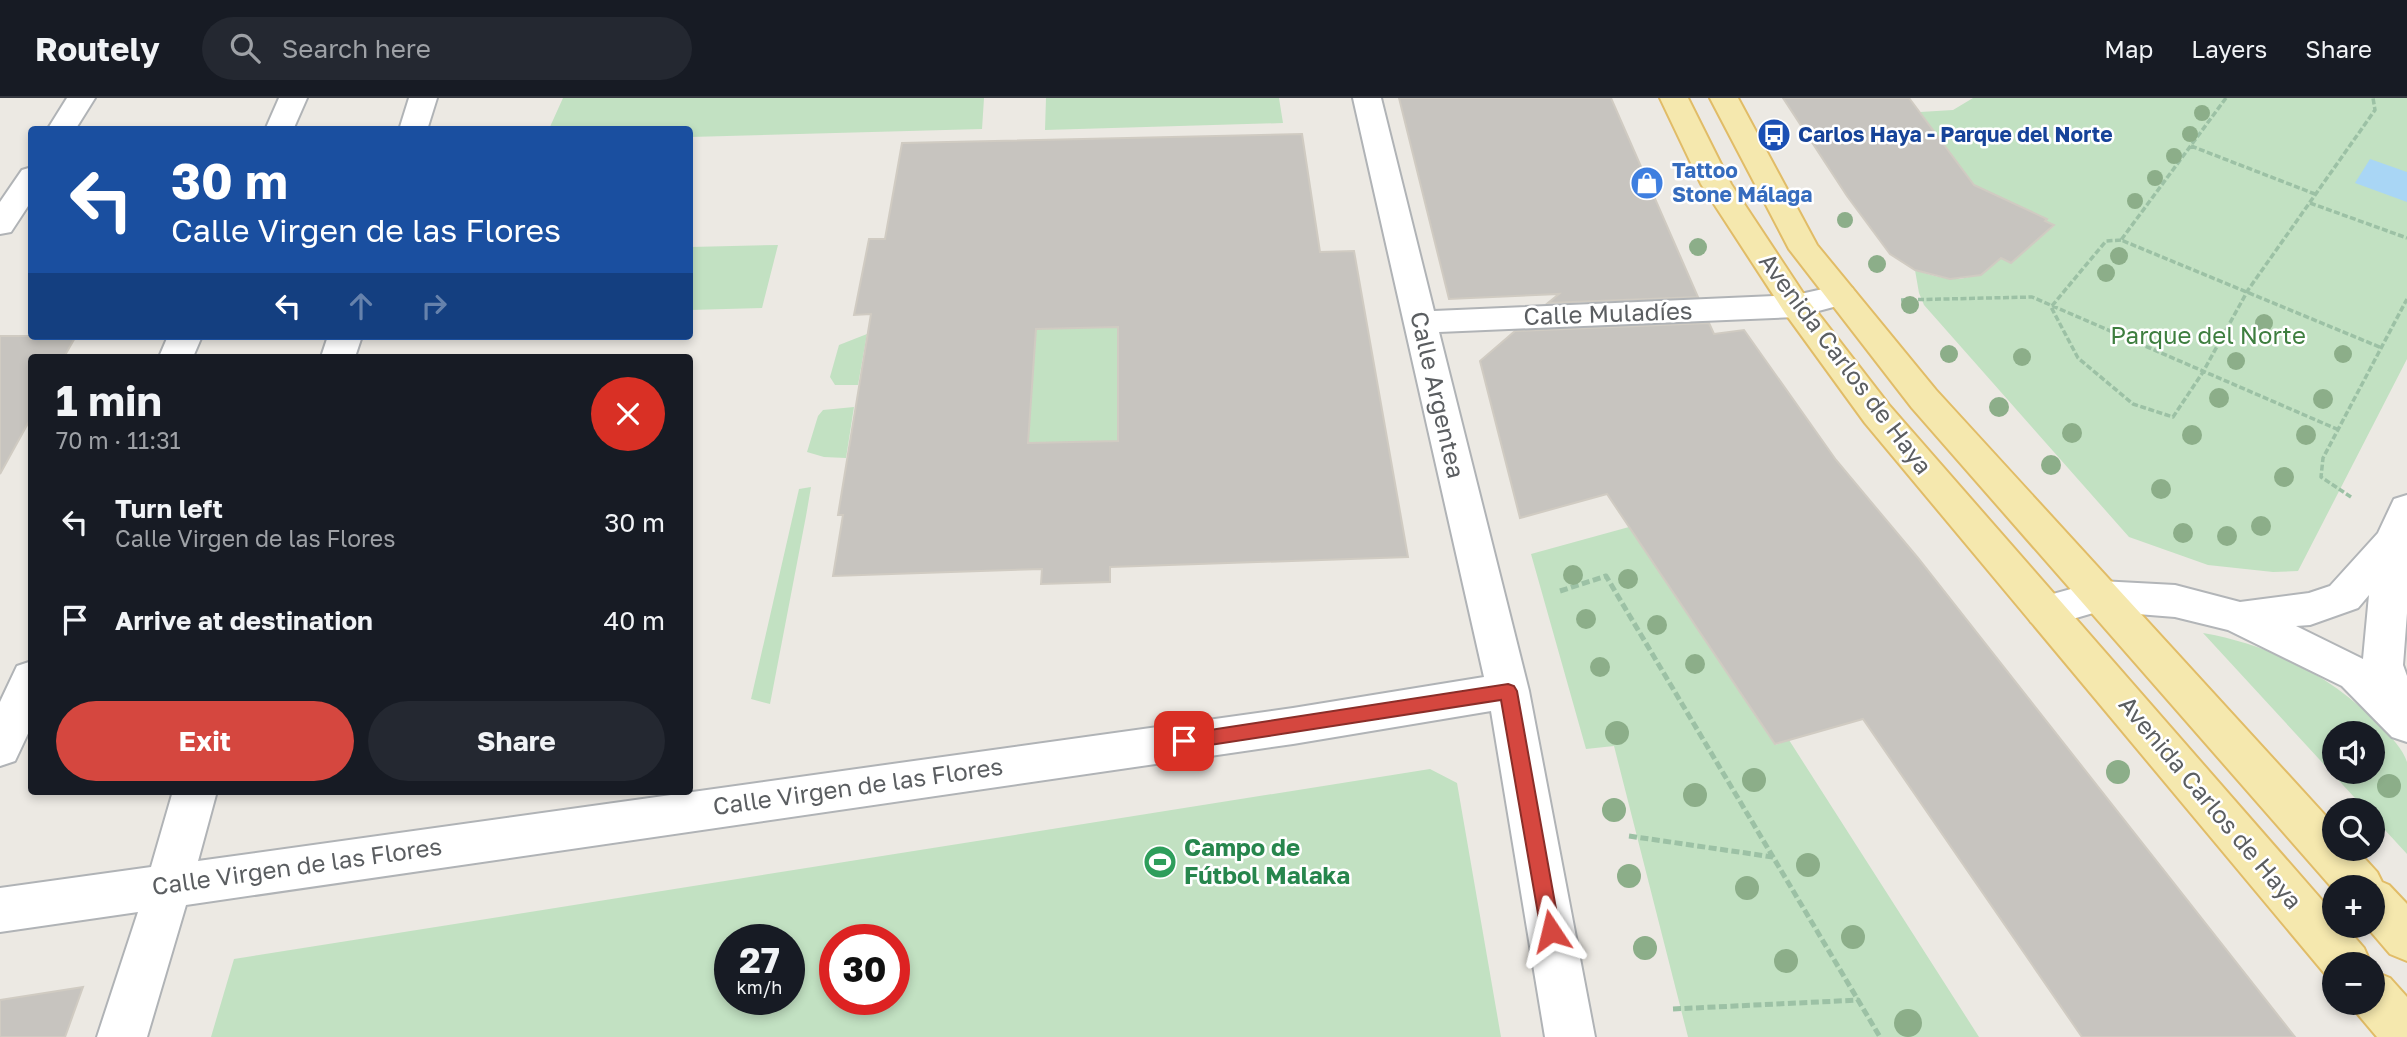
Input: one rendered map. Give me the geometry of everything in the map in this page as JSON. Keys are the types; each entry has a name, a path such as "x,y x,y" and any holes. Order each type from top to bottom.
{"main road":[{"name":"Avenida Carlos de Haya","path":"1674,98 1716,184 1796,306 1877,414 2337,952"},
{"name":"Avenida Carlos de Haya","path":"1724,98 1804,249 1842,298 1924,399 2350,875"},
{"path":"2385,913 2407,938"},
{"path":"2385,1009 2407,1034"}],"street":[{"path":"64,126 81,98"},
{"path":"281,126 293,98"},
{"path":"414,126 423,98"},
{"name":"Calle Argentea","path":"1367,98 1508,691 1570,1037"},
{"path":"0,225 28,182"},
{"name":"Calle Muladíes","path":"1420,322 1796,306 1842,298"},
{"path":"2238,617 2311,609 2344,597 2400,525"},
{"path":"2400,525 2383,665 2403,720"},
{"path":"2045,611 2100,596 2175,601 2238,617 2356,674 2403,720"},
{"path":"0,748 28,687"},
{"name":"Calle Virgen de las Flores","path":"0,910 1293,726 1508,691"},
{"path":"122,1037 148,958 194,795"}],"path":[{"path":"2121,240 2226,98"},
{"path":"2051,307 2078,358 2133,404 2173,417 2203,372 2248,290 2375,110 2373,98"},
{"path":"2191,146 2315,194"},
{"path":"2310,203 2407,238"},
{"path":"2051,307 2106,241 2121,240 2248,290 2283,309 2382,348"},
{"path":"1842,298 2032,297 2339,430"},
{"path":"2351,497 2321,477 2323,458 2407,299"},
{"path":"1560,591 1606,576 1880,1037"},
{"path":"1629,835 1773,857"},
{"path":"1673,1009 1859,1000"}],"green space":[{"path":"563,98 984,98 982,129 693,137 693,126 550,126"},
{"path":"1046,98 1279,98 1283,123 1045,130"},
{"name":"Parque del Norte","path":"1973,98 2407,98 2407,359 2298,571 2273,572 2208,565 2129,537 1924,305 1915,270 1951,279 1970,277 2001,258 2012,262 2054,226 2045,221 2046,219 1974,185 1920,112 1953,110"},
{"path":"778,245 762,308 693,310 693,247"},
{"path":"1118,327 1118,441 1028,443 1036,329"},
{"path":"867,334 858,385 835,385 830,377 839,345"},
{"path":"854,407 846,458 824,457 807,452 818,416 823,410"},
{"path":"811,487 770,704 751,699 799,489"},
{"path":"1629,527 1775,745 1789,740 1979,1037 1688,1037 1614,746 1586,749 1531,554"},
{"path":"2203,633 2253,646 2300,666 2343,693 2374,721 2322,721 2322,762"},
{"path":"2385,731 2400,748 2407,762 2407,854 2385,830 2385,798 2355,798 2342,784 2385,784"},
{"name":"Campo de Fútbol Malaka","path":"1430,769 1457,783 1501,1037 211,1037 234,959"}],"water":[{"path":"2370,159 2407,172 2407,202 2355,183"}],"building":[{"path":"1399,98 1611,98 1698,297 1548,303 1559,294 1449,299"},
{"path":"1783,98 1909,98 1974,185 2047,219 2045,221 2054,225 2011,263 2001,258 1981,275 1950,279 1915,270 1890,254 1847,196"},
{"path":"1302,134 1320,252 1354,251 1408,557 1110,567 1110,582 1041,584 1042,569 833,576 843,515 838,515 871,314 854,315 869,239 885,239 902,143","holes":["1118,327 1118,441 1028,443 1036,329"]},
{"path":"1709,323 1714,334 1744,330 1836,460 1918,558 2295,1037 2082,1037 1863,719 1775,744 1607,494 1520,518 1480,361 1515,331"},
{"path":"0,336 28,336 28,340 74,340 66,354 28,354 28,423 0,474"},
{"path":"83,987 65,1037 0,1037 0,1000"}],"place":[{"name":"Carlos Haya - Parque del Norte","path":"1774,135"},
{"name":"Tattoo Stone Málaga","path":"1647,183"},
{"name":"Campo de Fútbol Malaka","path":"1160,862"}],"route":[{"path":"1184,741 1508,691 1551,931"}]}
